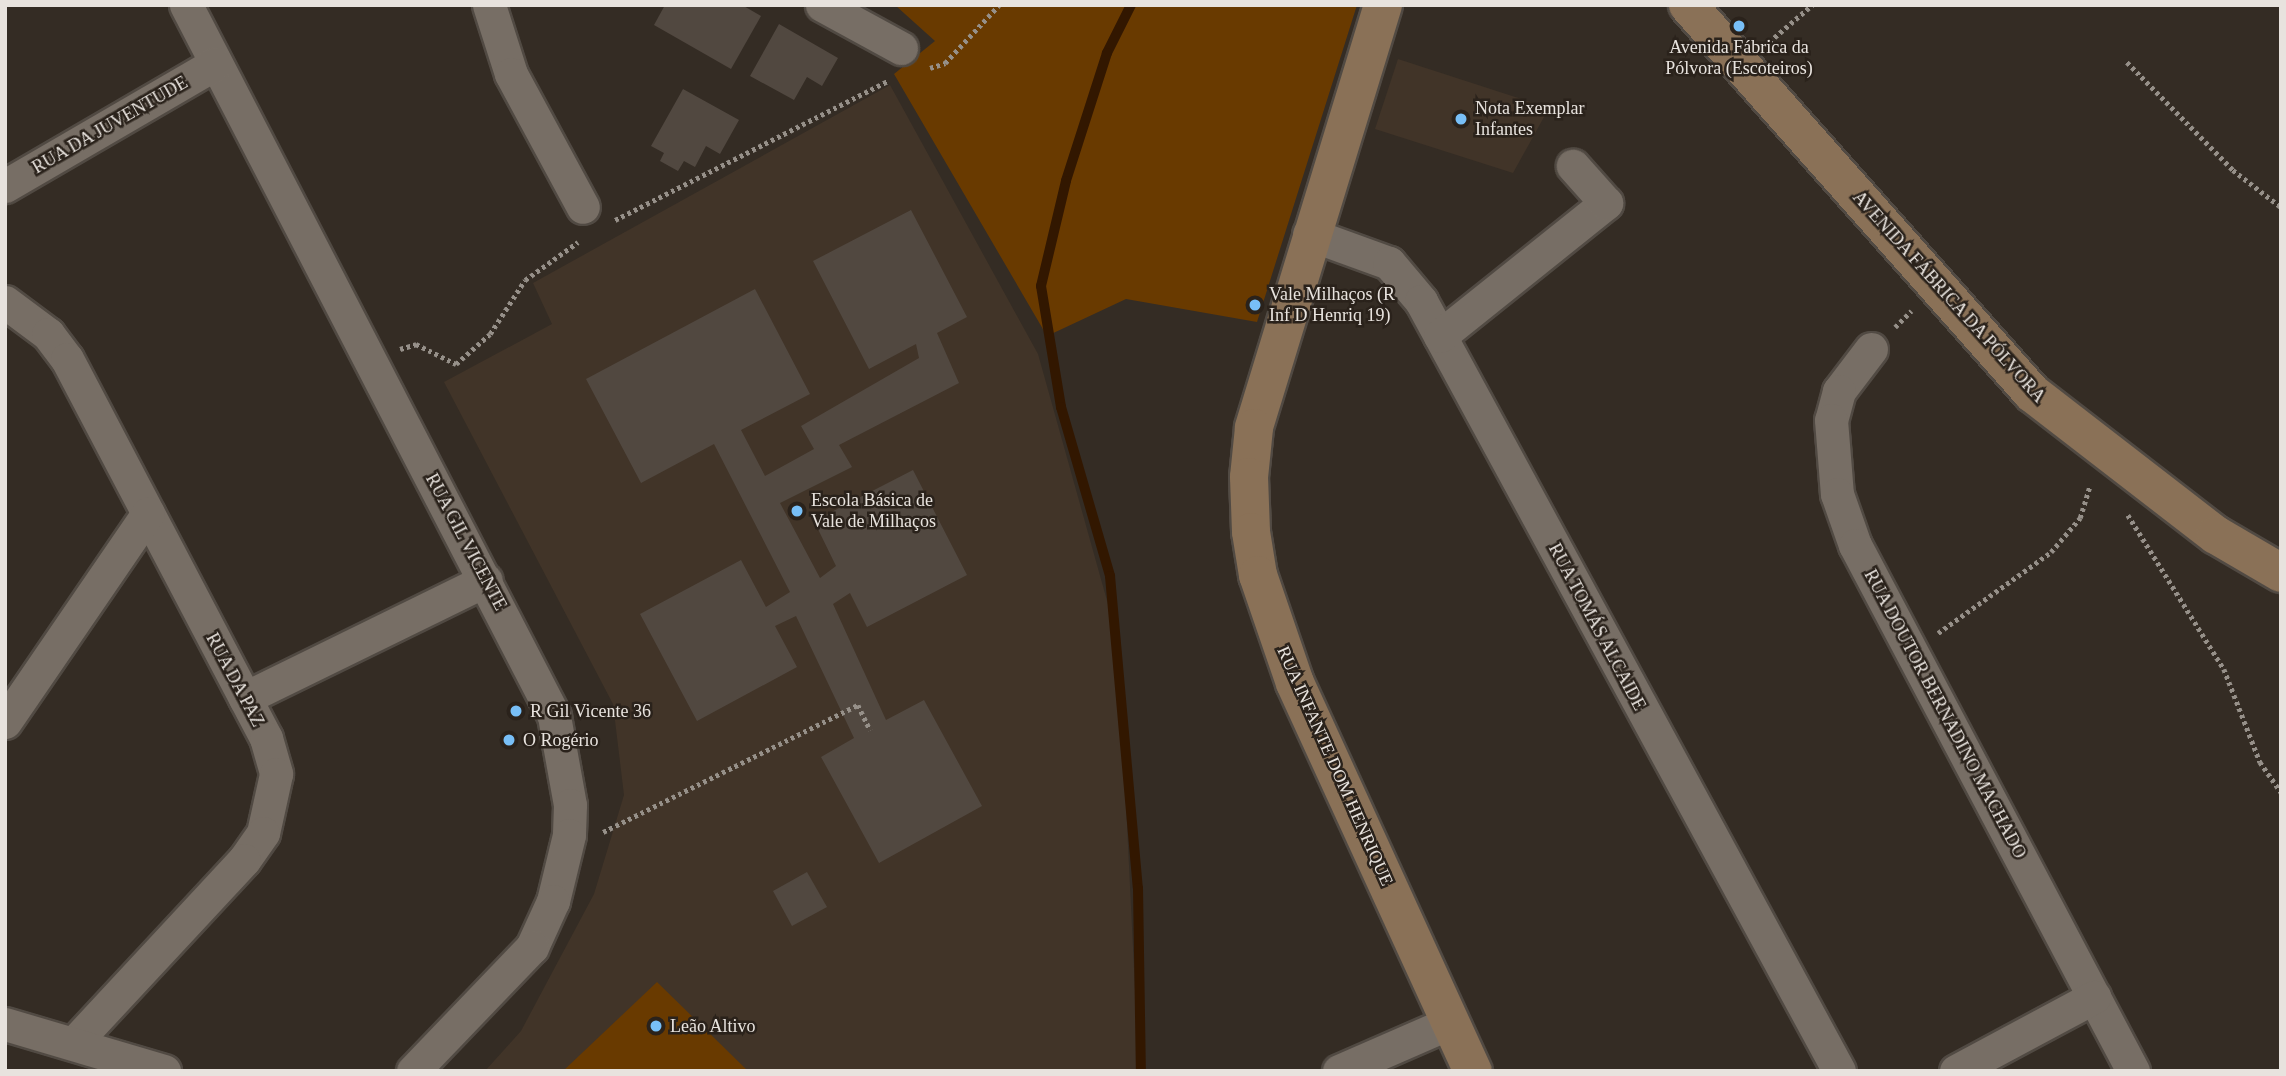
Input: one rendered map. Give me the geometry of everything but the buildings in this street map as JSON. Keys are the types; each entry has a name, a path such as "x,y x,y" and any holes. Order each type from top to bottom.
{"street":[{"name":"RUA GIL VICENTE","path":"186,5 486,580 554,716 569,835 553,901 532,947 413,1071"},
{"path":"489,5 511,74 594,216"},
{"path":"822,5 908,65"},
{"name":"RUA INFANTE DOM HENRIQUE","path":"1382,5 1309,234 1254,428 1248,477 1258,575 1295,683 1473,1071"},
{"name":"AVENIDA FÁBRICA DA PÓLVORA","path":"1688,5 2032,393 2101,450 2216,535 2281,573"},
{"name":"RUA DA JUVENTUDE","path":"5,186 215,64"},
{"path":"1440,336 1606,204 1573,166"},
{"name":"RUA TOMÁS ALCAIDE","path":"1309,234 1389,263 1413,290 1839,1071"},
{"name":"RUA DA PAZ","path":"5,302 48,334 67,359 266,738 276,774 263,833 74,1043"},
{"name":"RUA DOUTOR BERNADINO MACHADO","path":"1871,349 1839,391 1831,420 1831,456 1855,545 2133,1071"},
{"path":"5,722 148,513"},
{"path":"245,698 486,580"},
{"path":"1956,1071 2094,997"},
{"path":"1339,1071 1451,1022"},
{"path":"5,1024 164,1071"}],"path":[{"path":"594,216 908,65 945,64 999,5"},
{"path":"1742,65 1812,5"},
{"path":"2127,62 2233,170 2281,207"},
{"path":"371,364 416,344 456,364 490,334 525,280 581,240"},
{"path":"1871,349 1937,288"},
{"path":"1912,652 2051,552 2080,518 2101,450"},
{"path":"2122,500 2138,538 2224,669 2260,762 2281,792"},
{"path":"569,835 613,832 858,705 870,730"}],"shaded area":[{"path":"895,5 1357,5 1257,322 1126,299 1047,336 894,74 935,41"},
{"name":"Nota Exemplar Infantes","path":"1398,59 1549,108 1513,173 1375,129"},
{"name":"Escola Básica de Vale de Milhaços","path":"890,85 1038,354 1118,640 1139,1071 485,1071 521,1031 594,894 624,795 613,704 444,382 552,324 533,283"},
{"name":"Leão Altivo","path":"657,982 748,1071 563,1071"}],"waterway":[{"path":"1131,5 1107,53 1066,181 1041,286 1061,407 1110,576 1138,888 1141,1071"}],"place":[{"name":"Avenida Fábrica da Pólvora (Escoteiros)","path":"1739,26"},
{"name":"Nota Exemplar Infantes","path":"1461,119"},
{"name":"Vale Milhaços (R Inf D Henriq 19)","path":"1255,305"},
{"name":"Escola Básica de Vale de Milhaços","path":"797,511"},
{"name":"R Gil Vicente 36","path":"516,711"},
{"name":"O Rogério","path":"509,740"},
{"name":"Leão Altivo","path":"656,1026"}]}
